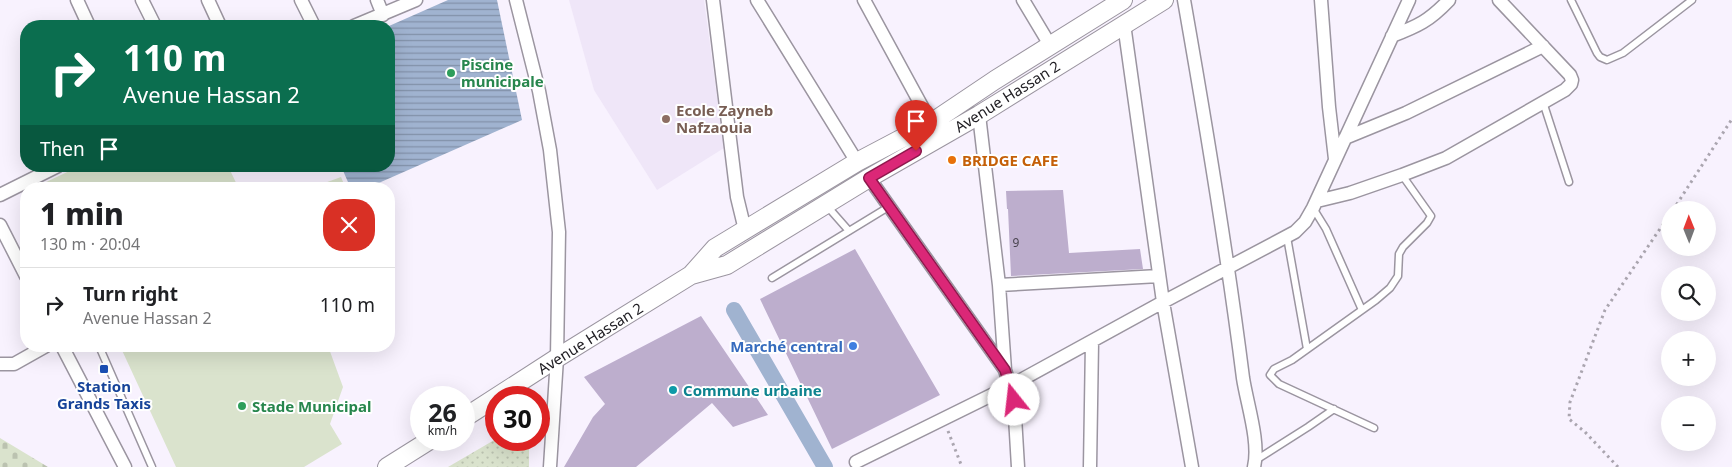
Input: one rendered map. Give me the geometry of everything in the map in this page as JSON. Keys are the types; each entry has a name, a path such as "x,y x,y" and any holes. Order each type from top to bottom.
{"main road":[{"name":"Avenue Hassan 2","path":"691,275 715,248 857,162 931,123 1123,0"},
{"name":"Avenue Hassan 2","path":"475,411 691,275 727,265 827,206 869,178 979,115 1164,0"},
{"path":"387,467 412,451"}],"street":[{"path":"77,0 86,20"},
{"path":"142,0 152,20"},
{"path":"208,0 217,20"},
{"path":"301,0 311,20"},
{"path":"377,0 383,15"},
{"path":"370,20 416,0"},
{"path":"516,0 539,91 550,150 559,232 557,358 550,467"},
{"path":"713,0 737,197 745,230"},
{"path":"757,0 857,162"},
{"path":"864,0 931,123"},
{"path":"1022,0 1050,45"},
{"path":"1184,0 1229,268 1244,384 1256,448 1255,463"},
{"path":"1321,0 1335,159"},
{"path":"856,462 1010,386 1295,232 1305,222 1315,204 1409,0"},
{"path":"1392,36 1433,16 1449,0"},
{"path":"1315,204 1446,158 1565,90 1571,84 1570,75 1500,0"},
{"path":"1124,24 1159,276 1192,467"},
{"path":"1345,138 1406,113 1543,46"},
{"path":"979,115 999,285 1005,370 1014,400 1018,467"},
{"path":"26,182 46,172"},
{"path":"869,178 1005,370"},
{"path":"0,195 20,185"},
{"path":"0,224 20,264"},
{"path":"999,285 1159,276"},
{"path":"1090,467 1092,342"},
{"path":"0,364 14,364 35,352"},
{"path":"65,352 125,467"}],"lane":[{"path":"1571,0 1597,52 1600,57 1607,60 1623,53 1692,0"},
{"path":"1543,102 1568,182"},
{"path":"1374,428 1279,384 1270,375 1274,368 1292,360 1362,310 1383,294 1396,280 1399,271 1398,254 1402,247 1431,216 1402,175"},
{"path":"1315,204 1362,310"},
{"path":"827,206 849,231"},
{"path":"772,278 890,206"},
{"path":"1287,237 1307,349"},
{"path":"102,352 152,467"},
{"path":"1255,463 1334,409"}],"path":[{"path":"1679,201 1732,118"},
{"path":"1618,467 1585,432 1569,419 1570,402 1605,310 1661,227"},
{"path":"943,419 962,467"}],"shaded area":[{"name":"Ecole Zayneb Nafzaouia","path":"569,0 704,0 724,148 657,190 594,90"}],"green space":[{"path":"67,172 231,172 236,182 46,182"},
{"path":"341,177 343,182 327,182"},
{"name":"Stade Municipal","path":"123,352 330,352 343,387 330,424 342,444 304,467 176,467"},
{"path":"0,438 48,467 0,467"},
{"path":"485,445 485,451 529,451 529,467 448,467"}],"water":[{"name":"Piscine municipale","path":"448,0 497,0 522,120 381,182 348,182 344,172 395,172 395,23"}],"building":[{"path":"1063,190 1069,253 1140,249 1143,269 1011,276 1006,191"},
{"path":"855,249 940,395 832,449 760,299"},
{"name":"Commune urbaine","path":"701,316 768,415 733,427 712,403 636,467 564,467 593,417 605,404 584,377"}],"waterway":[{"path":"734,310 825,467"}],"place":[{"name":"Piscine municipale","path":"451,73"},
{"name":"Ecole Zayneb Nafzaouia","path":"666,119"},
{"name":"BRIDGE CAFE","path":"952,160"},
{"name":"Marché central","path":"853,346"},
{"name":"Station Grands Taxis","path":"104,369"},
{"name":"Commune urbaine","path":"673,390"},
{"name":"Stade Municipal","path":"242,406"}],"route":[{"path":"916,151 869,178 1005,370 1014,400"}]}
